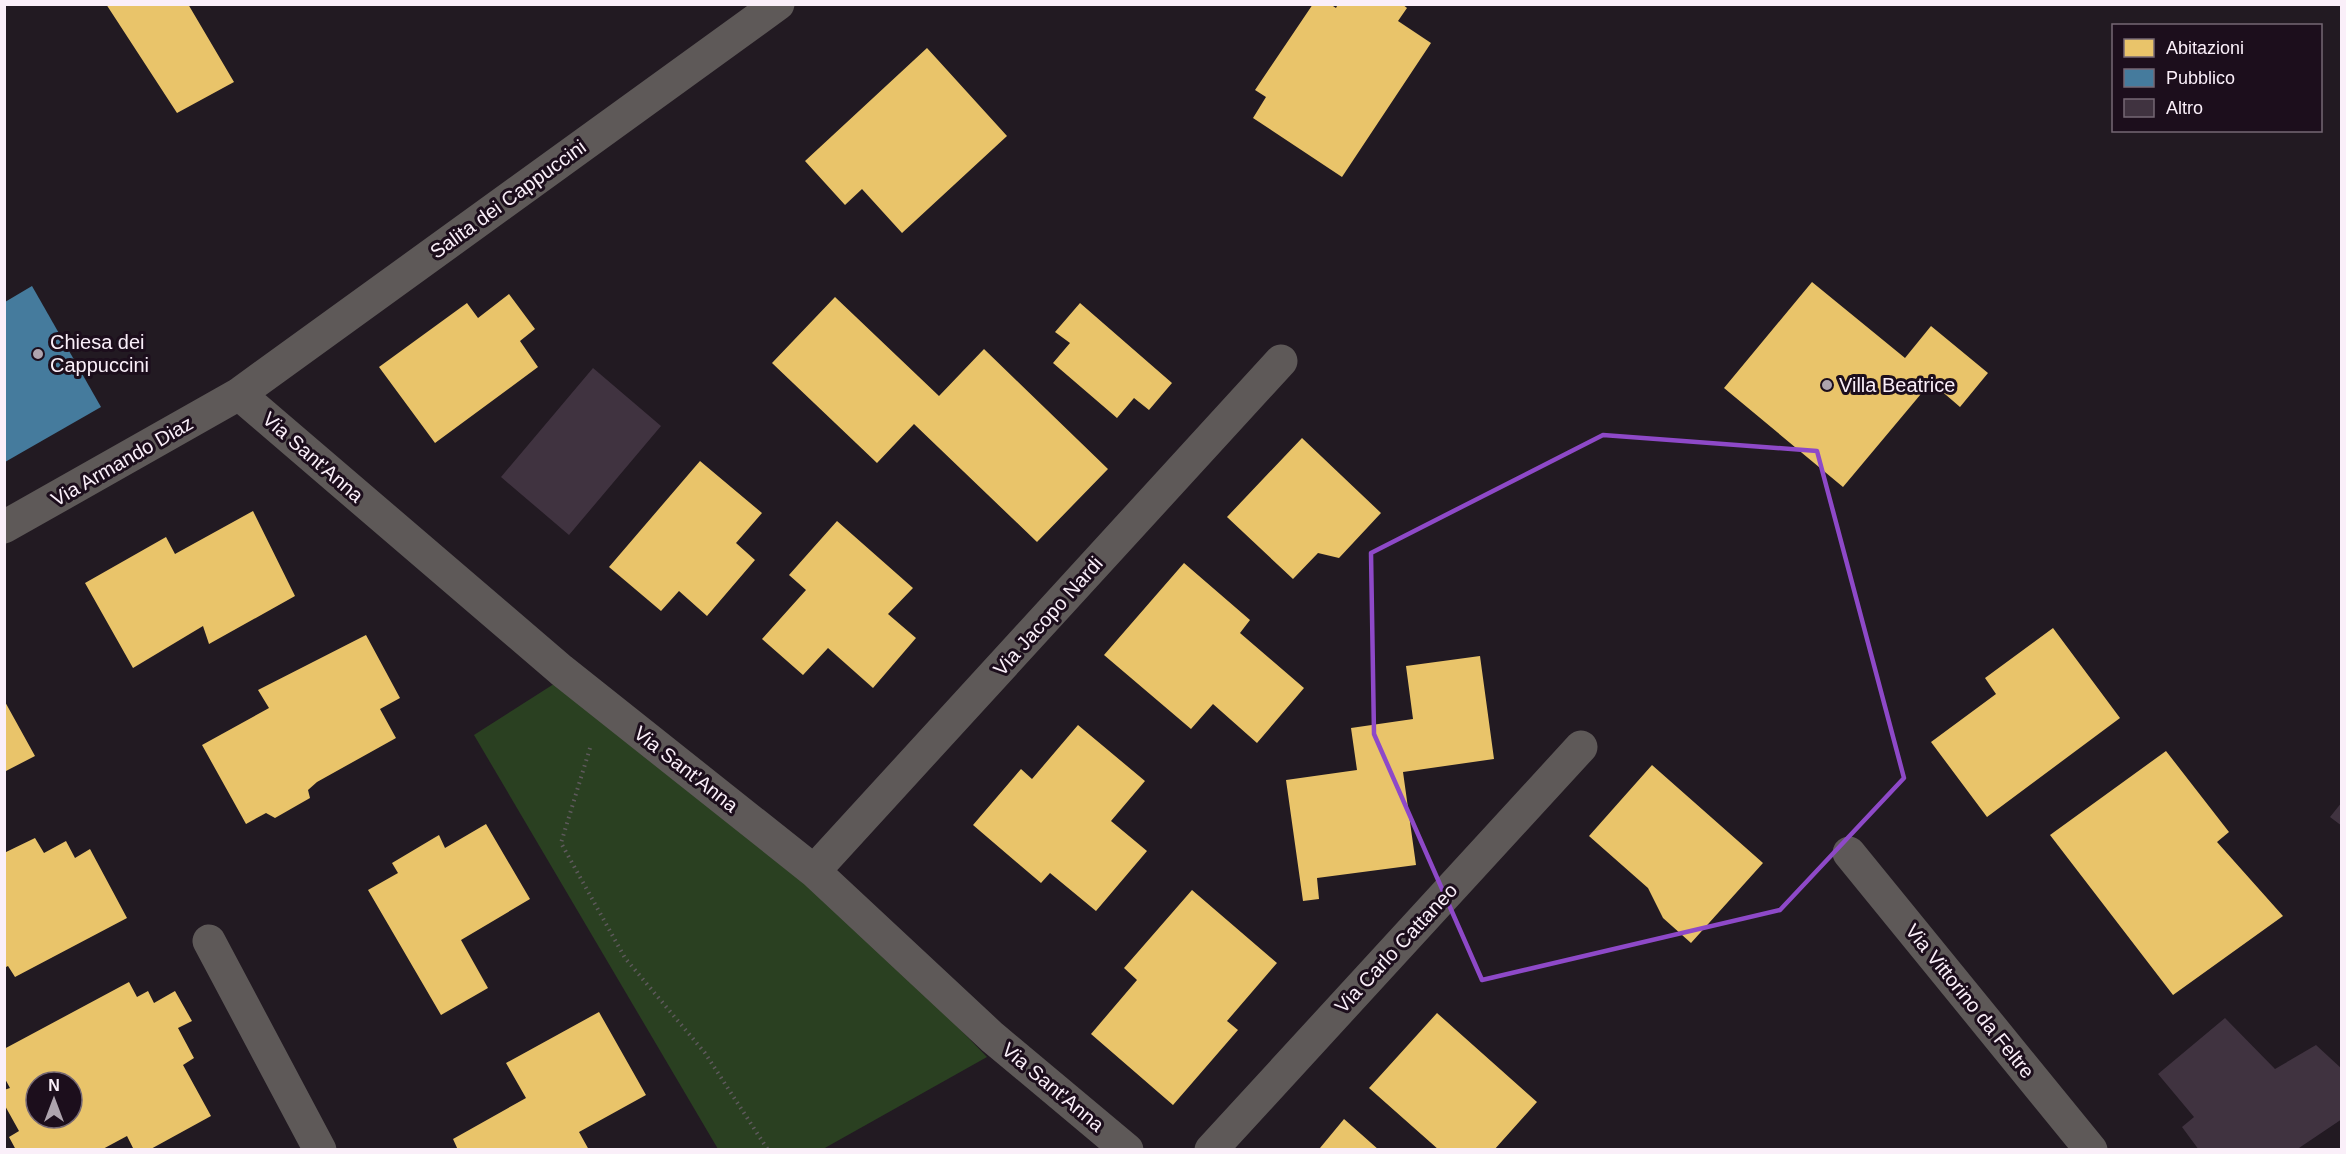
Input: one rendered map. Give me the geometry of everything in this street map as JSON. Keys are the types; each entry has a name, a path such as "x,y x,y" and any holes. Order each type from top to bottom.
{"street":[{"name":"Salita dei Cappuccini","path":"239,394 778,4"},
{"name":"Via Jacopo Nardi","path":"814,871 1281,361"},
{"name":"Via Armando Diaz","path":"4,527 239,394"},
{"name":"Via Sant'Anna","path":"239,394 561,670 814,871 992,1037 1127,1149"},
{"name":"Via Carlo Cattaneo","path":"1211,1149 1581,747"},
{"name":"Via Vittorino da Feltre","path":"1849,853 2091,1149"},
{"path":"209,941 320,1149"}],"path":[{"path":"590,748 561,843 625,958 705,1053 768,1149"}],"highlighted area":[{"path":"1603,435 1817,451 1904,778 1780,910 1482,980 1374,734 1371,553"}],"green space":[{"path":"557,682 803,880 946,1015 987,1057 823,1149 718,1149 474,735"}],"building: Abitazioni":[{"path":"106,4 188,4 234,82 177,113"},
{"path":"1313,4 1330,4 1336,8 1338,4 1402,4 1407,8 1398,21 1431,43 1342,177 1253,118 1266,97 1255,90"},
{"path":"927,48 1007,136 902,233 862,189 845,205 805,161"},
{"name":"Villa Beatrice","path":"1812,282 1905,358 1931,326 1988,373 1960,407 1931,382 1843,487 1724,388"},
{"path":"509,294 535,329 520,341 538,367 435,443 379,367 467,303 478,318"},
{"path":"835,297 939,396 984,349 1108,469 1037,542 914,424 877,463 772,363"},
{"path":"1080,303 1172,383 1149,410 1134,398 1117,418 1053,363 1070,343 1055,332"},
{"path":"1302,438 1381,513 1339,558 1318,553 1293,579 1227,517"},
{"path":"700,461 762,513 736,543 755,560 707,616 679,591 661,611 609,567"},
{"path":"253,511 295,596 209,644 203,626 133,668 85,583 166,537 175,554"},
{"path":"837,521 913,588 888,614 916,638 873,688 828,648 803,675 762,639 806,590 789,575"},
{"path":"1184,563 1250,620 1240,633 1304,688 1257,743 1213,704 1191,729 1104,655"},
{"path":"2053,628 2120,718 1987,817 1931,742 1996,694 1985,678"},
{"path":"366,635 400,698 380,709 396,738 317,782 308,790 310,798 275,818 266,813 246,824 202,745 269,708 258,690"},
{"path":"1480,656 1494,759 1403,772 1416,865 1317,878 1319,899 1303,901 1286,780 1357,770 1351,728 1413,719 1406,666"},
{"path":"4,700 35,756 4,772"},
{"path":"1078,725 1145,781 1111,821 1147,851 1096,911 1050,873 1041,883 973,825 1021,769 1032,779"},
{"path":"2166,751 2229,832 2217,842 2283,916 2173,995 2050,835"},
{"path":"1652,765 1763,863 1691,943 1663,918 1648,888 1589,836"},
{"path":"486,824 530,899 461,940 488,988 441,1015 368,890 398,873 392,863 439,835 445,848"},
{"path":"35,838 44,853 66,841 75,858 90,849 127,918 15,977 8,966 4,968 4,853"},
{"path":"1192,890 1277,963 1227,1021 1238,1030 1173,1105 1091,1034 1137,980 1124,968"},
{"path":"129,982 137,997 148,991 154,1003 175,991 192,1021 178,1028 194,1058 183,1065 211,1116 149,1150 134,1150 127,1136 101,1150 16,1150 9,1137 19,1131 4,1104 4,1090 10,1088 4,1077 4,1049"},
{"path":"599,1012 646,1095 579,1132 589,1150 458,1150 453,1139 526,1098 506,1063"},
{"path":"1437,1013 1537,1102 1494,1150 1439,1150 1369,1088"},
{"path":"1344,1119 1379,1150 1321,1150 1320,1148"}],"building: Pubblico":[{"name":"Chiesa dei Cappuccini","path":"32,286 101,407 5,462 5,302"}],"building: Altro":[{"path":"593,368 661,426 569,535 501,477"},
{"path":"2342,802 2342,826 2330,817"},
{"path":"2225,1018 2275,1069 2316,1045 2342,1069 2342,1119 2296,1150 2199,1150 2182,1127 2194,1117 2158,1074"}],"place":[{"name":"Chiesa dei Cappuccini","path":"38,354"},
{"name":"Villa Beatrice","path":"1827,385"}]}
